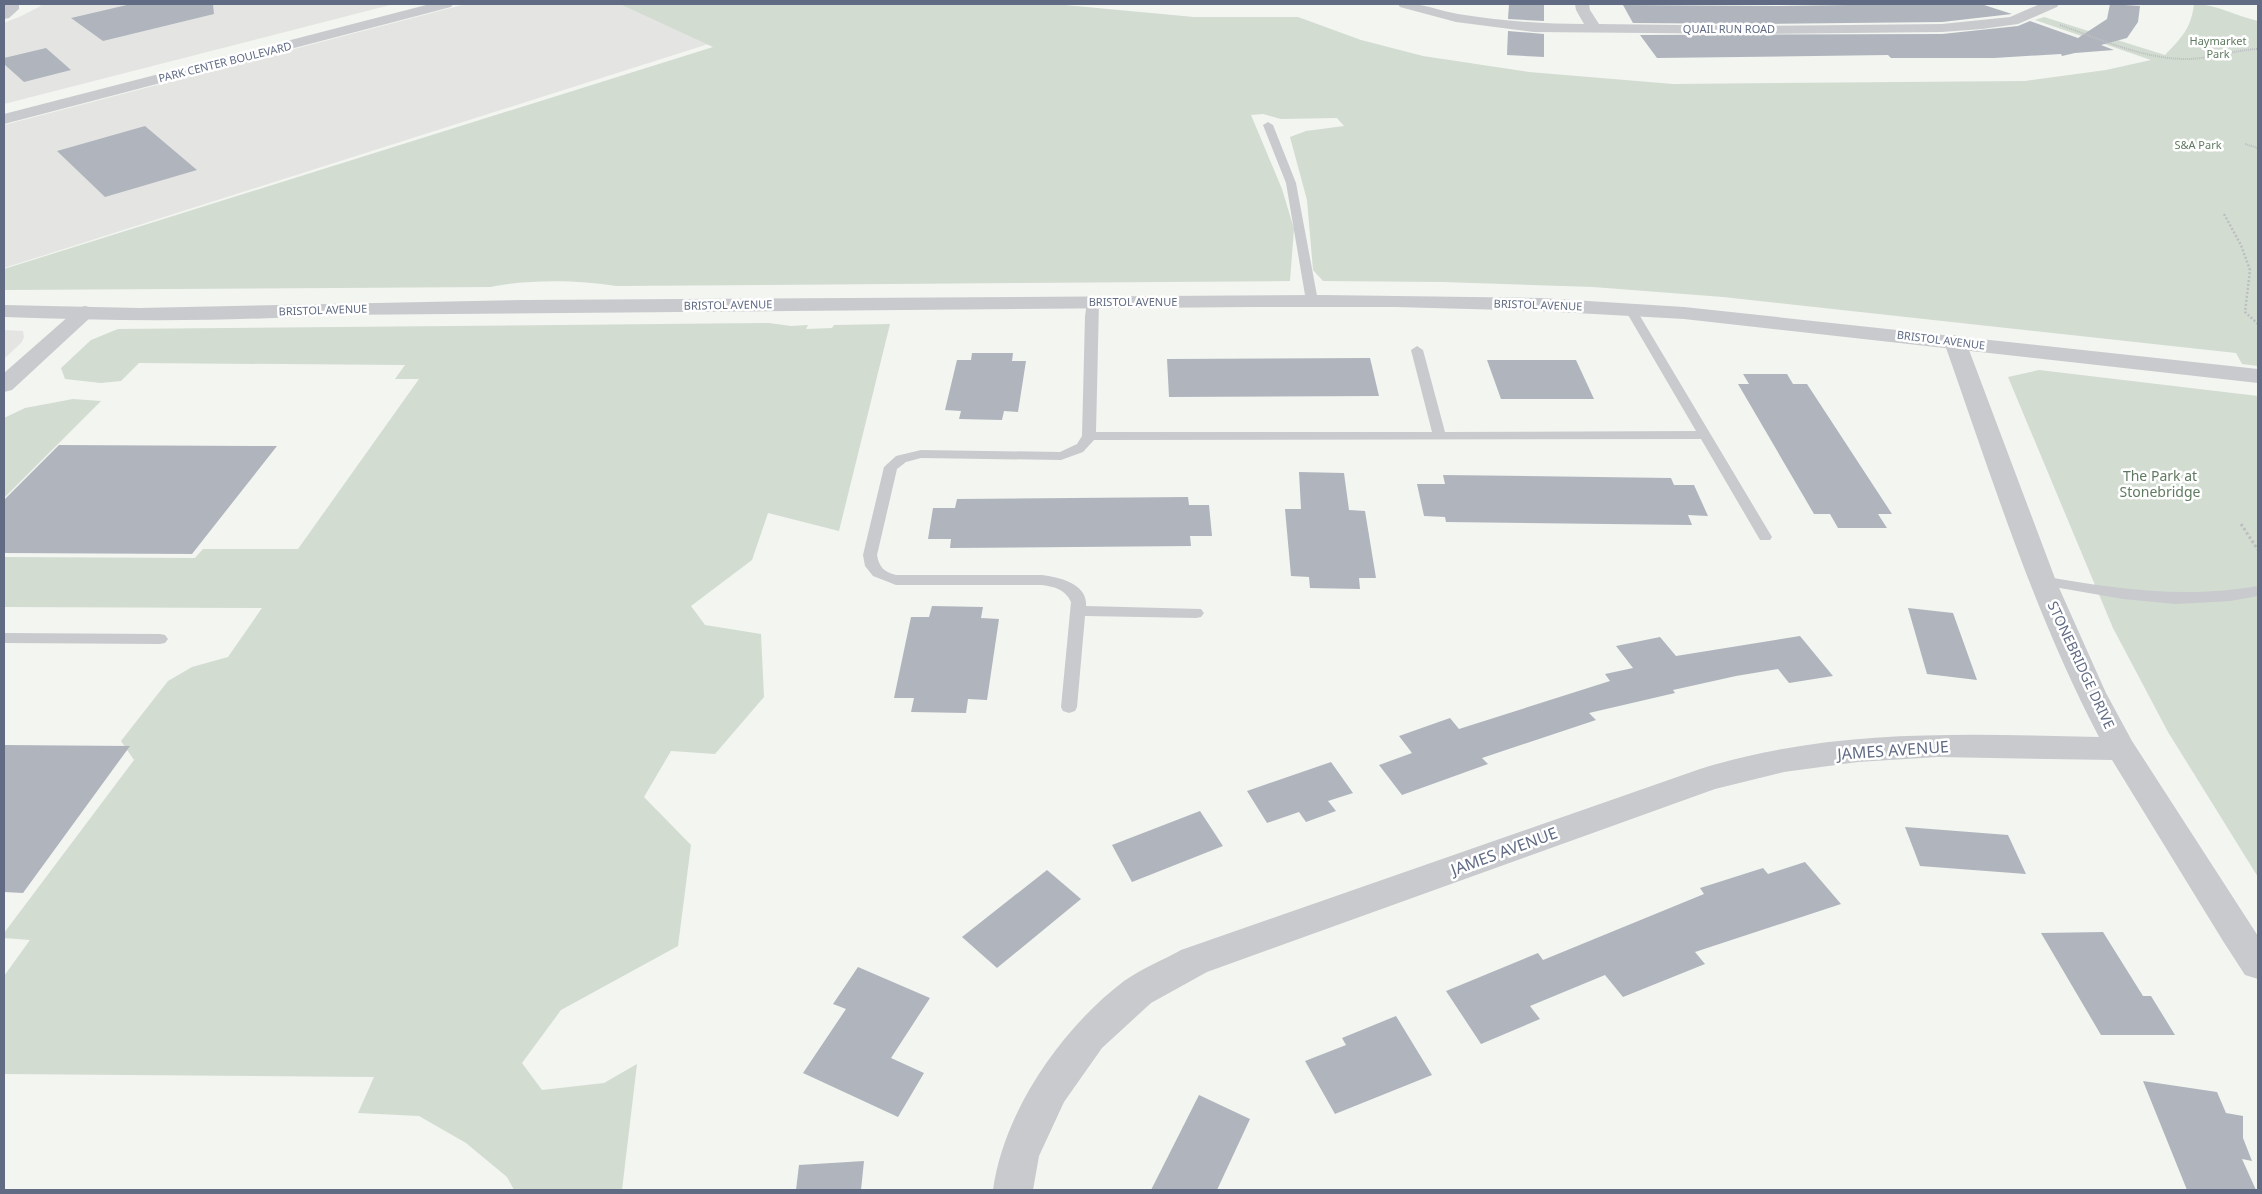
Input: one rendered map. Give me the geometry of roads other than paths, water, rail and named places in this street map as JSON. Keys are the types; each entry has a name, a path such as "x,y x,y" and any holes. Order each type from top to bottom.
{"street":[{"path":"4,15 12,9 14,6 12,4"},
{"name":"PARK CENTER BOULEVARD","path":"4,109 412,4"},
{"name":"PARK CENTER BOULEVARD","path":"4,119 446,4"},
{"name":"QUAIL RUN ROAD","path":"1405,4 1439,14 1496,24 1534,28 1774,30 1966,27 2013,20 2052,4"},
{"path":"1582,4 1583,10 1595,29"},
{"name":"BRISTOL AVENUE","path":"4,310 260,313 331,309 1093,302 1474,302 1630,308 2258,376"},
{"path":"4,385 85,312"},
{"name":"STONEBRIDGE DRIVE","path":"1955,342 2042,580 2091,693 2121,749 2235,932 2258,964"},
{"name":"JAMES AVENUE","path":"1013,1190 1019,1156 1050,1089 1089,1036 1138,992 1194,961 1711,778 1784,760 1858,750 1937,745 2121,749"}],"lane":[{"path":"1268,125 1291,183 1312,301"},
{"path":"1069,707 1079,602 1076,593 1065,584 1042,580 896,580 886,578 877,573 873,568 870,555 891,467 901,459 934,454 1061,456 1087,444 1090,436 1091,316 1093,302"},
{"path":"1630,308 1765,536"},
{"path":"1418,350 1439,435"},
{"path":"1090,436 1705,435"},
{"path":"2042,580 2120,594 2192,600 2223,598 2258,591"},
{"path":"1078,611 1196,613"},
{"path":"4,638 160,639"}],"park label":[{"name":"Haymarket Park","path":"2218,47"},
{"name":"S&A Park","path":"2198,145"},
{"name":"The Park at Stonebridge","path":"2160,484"}]}
